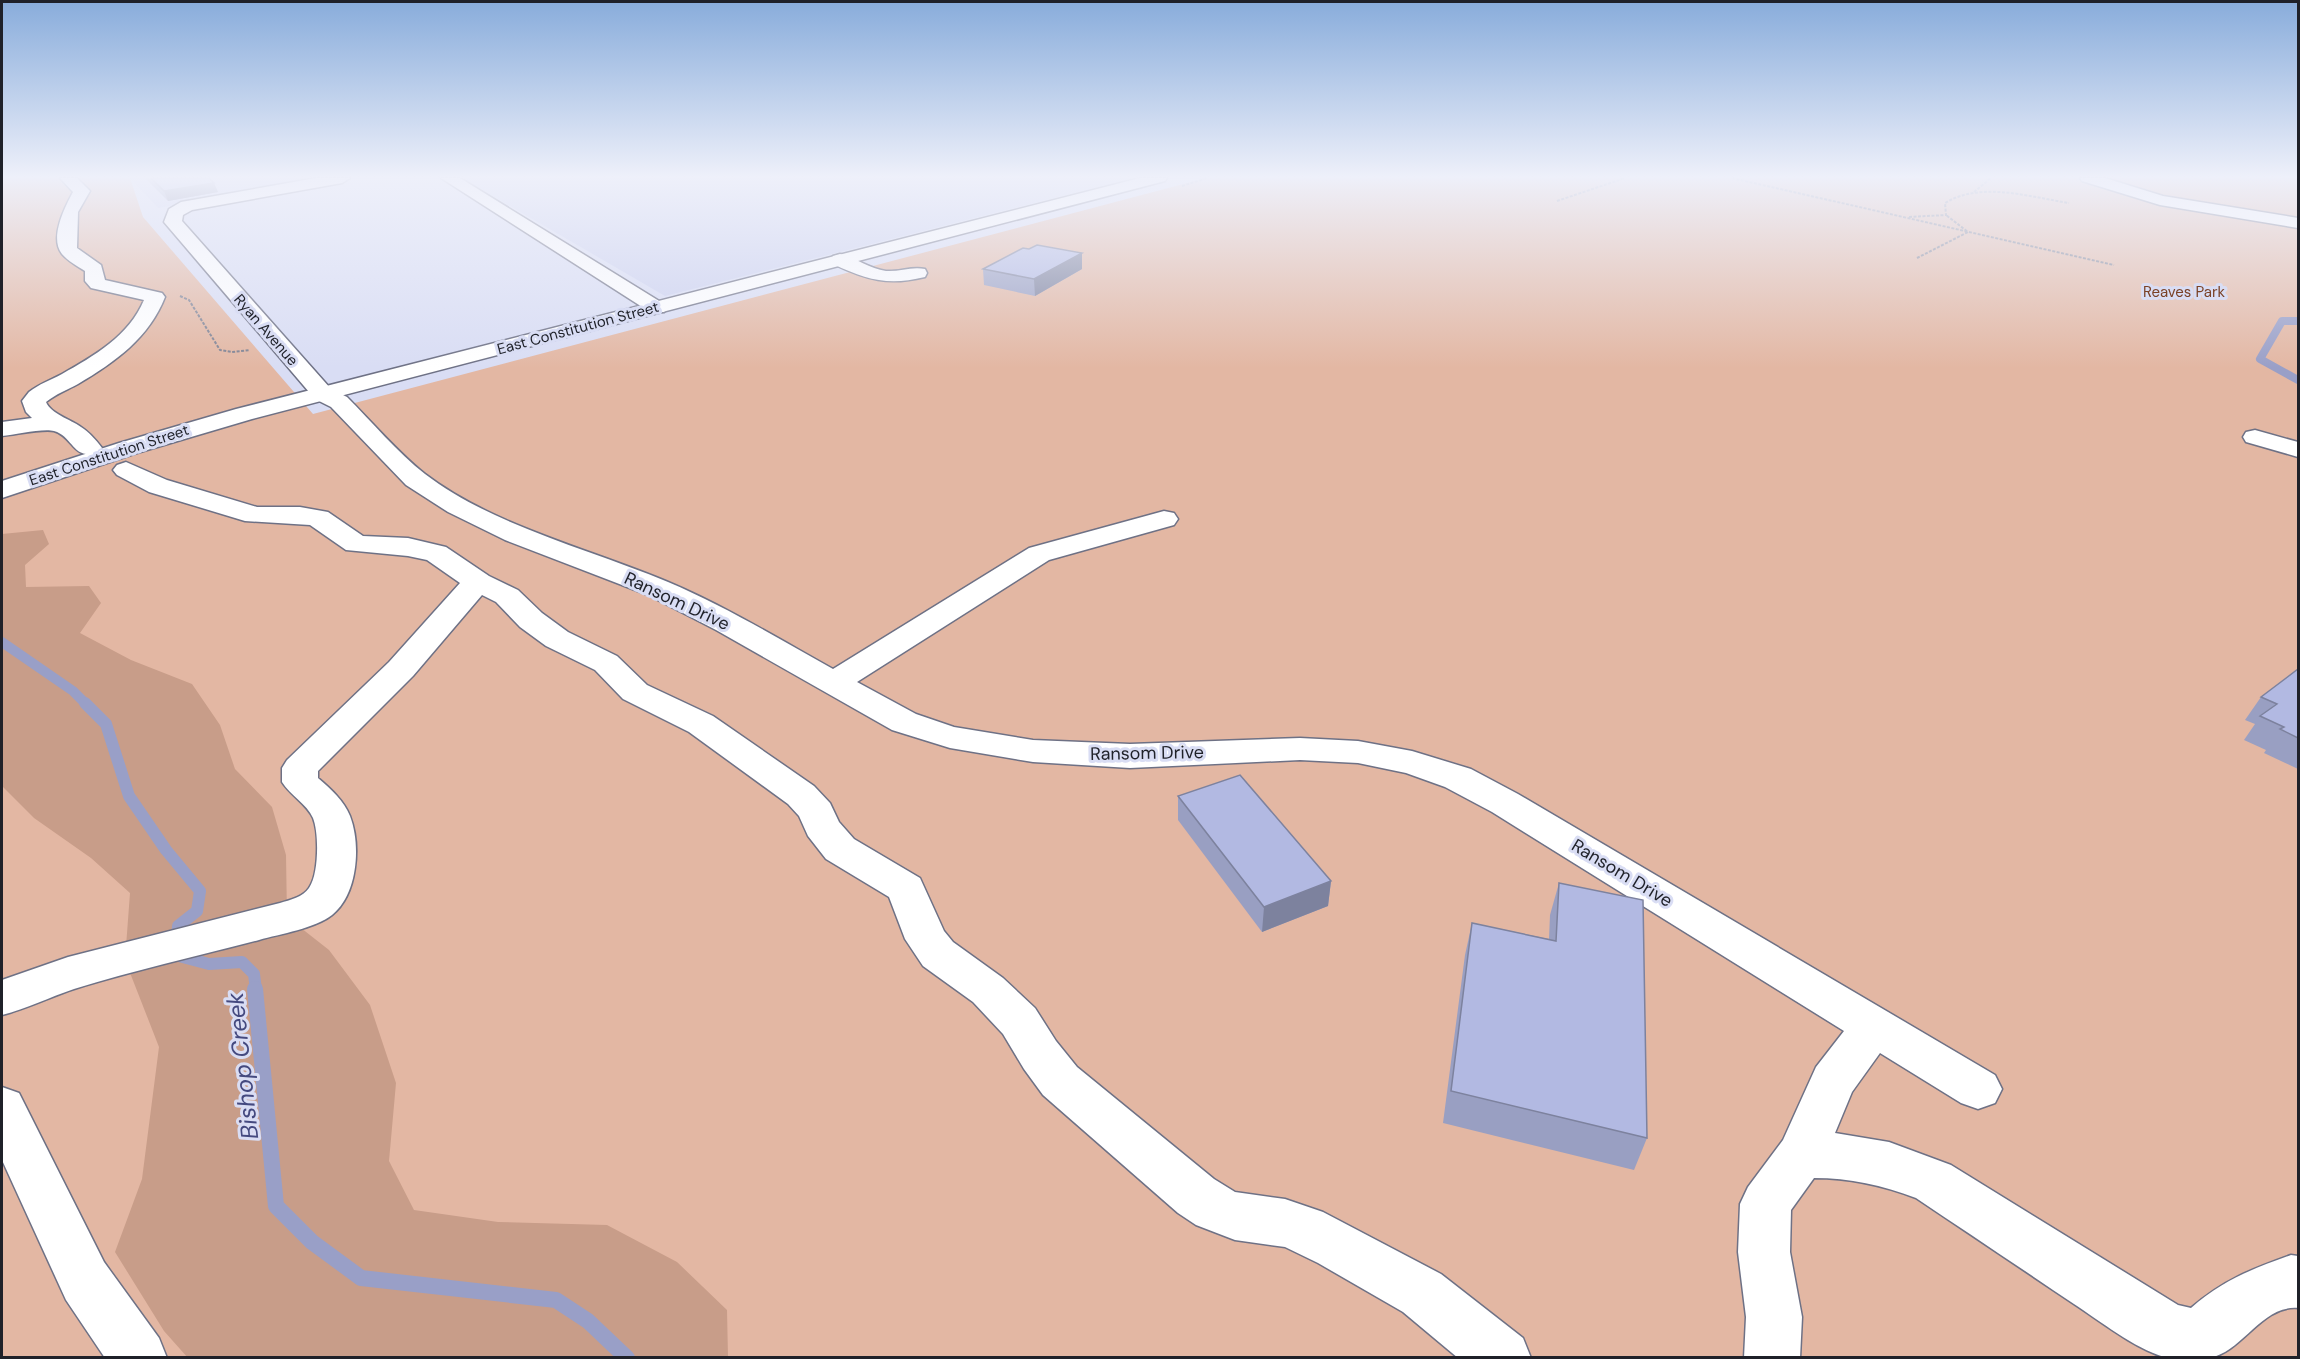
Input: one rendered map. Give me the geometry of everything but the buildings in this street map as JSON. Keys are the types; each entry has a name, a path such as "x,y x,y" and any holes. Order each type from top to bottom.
{"street":[{"path":"2,412 68,380 128,339 143,322 155,297 98,284 95,281 94,269 69,250 67,241"},
{"name":"Ryan Avenue","path":"190,241 323,394"},
{"path":"550,241 657,308"},
{"name":"East Constitution Street","path":"2,490 138,445 323,394 912,241"},
{"path":"840,260 882,277 893,278 918,273"},
{"name":"Ransom Drive","path":"323,394 339,402 415,479 458,506 515,534 658,589 727,622 904,722 950,737 1033,752 1130,756 1300,749 1358,752 1412,763 1458,778 1505,802 1978,1089"},
{"path":"38,396 34,401 38,412 75,433 89,448"},
{"path":"2,429 57,423"},
{"path":"2255,437 2298,450"},
{"path":"126,470 158,486 265,516 300,515 318,518 356,544 408,548 436,553 479,582 507,596 531,620 557,639 606,663 635,692 701,724 801,795 817,812 821,827 840,849 906,888 926,939 938,954 988,990 1018,1021 1060,1081 1196,1196 1214,1208 1235,1216 1285,1223 1305,1229 1337,1245 1422,1293 1503,1358"},
{"path":"833,683 1040,554 1164,519"},
{"path":"2,998 68,974 287,917 319,904 330,889 335,864 336,840 331,815 300,782 300,768 401,669 464,595 479,582"},
{"path":"1772,1358 1774,1317 1764,1252 1766,1204 1801,1155 1833,1081 1874,1026"},
{"path":"2,1108 85,1281 139,1358"},
{"path":"1801,1155 1844,1156 1889,1165 1933,1181 2129,1308 2169,1331 2191,1336 2207,1331 2232,1308 2256,1294 2291,1281 2298,1282"}],"path":[{"path":"1917,258 1950,241"},
{"path":"2010,241 2114,265"},
{"path":"155,297 185,297 220,350 240,351 277,343"}],"shaded area":[{"path":"571,241 881,241 665,296"},
{"path":"43,530 49,544 25,565 26,587 89,586 101,603 80,633 131,660 192,684 220,725 235,769 272,807 286,855 287,917 329,950 370,1005 396,1083 389,1161 414,1210 498,1222 607,1225 677,1262 727,1310 728,1357 188,1358 164,1331 115,1252 142,1179 159,1047 125,960 130,893 91,858 34,818 2,786 2,534"}],"green space":[{"name":"Reaves Park","path":"2,241 164,241 313,414 966,241 2298,241 2298,1357 2,1357"}],"waterway":[{"path":"2298,321 2282,321 2260,359 2298,380"},
{"name":"Bishop Creek","path":"2,642 73,691 106,724 129,796 166,850 200,891 197,911 178,926 175,955 209,964 242,962 254,974 256,990"},
{"name":"Bishop Creek","path":"255,989 276,1206 312,1242 361,1278 556,1300 588,1321 627,1358"}]}
